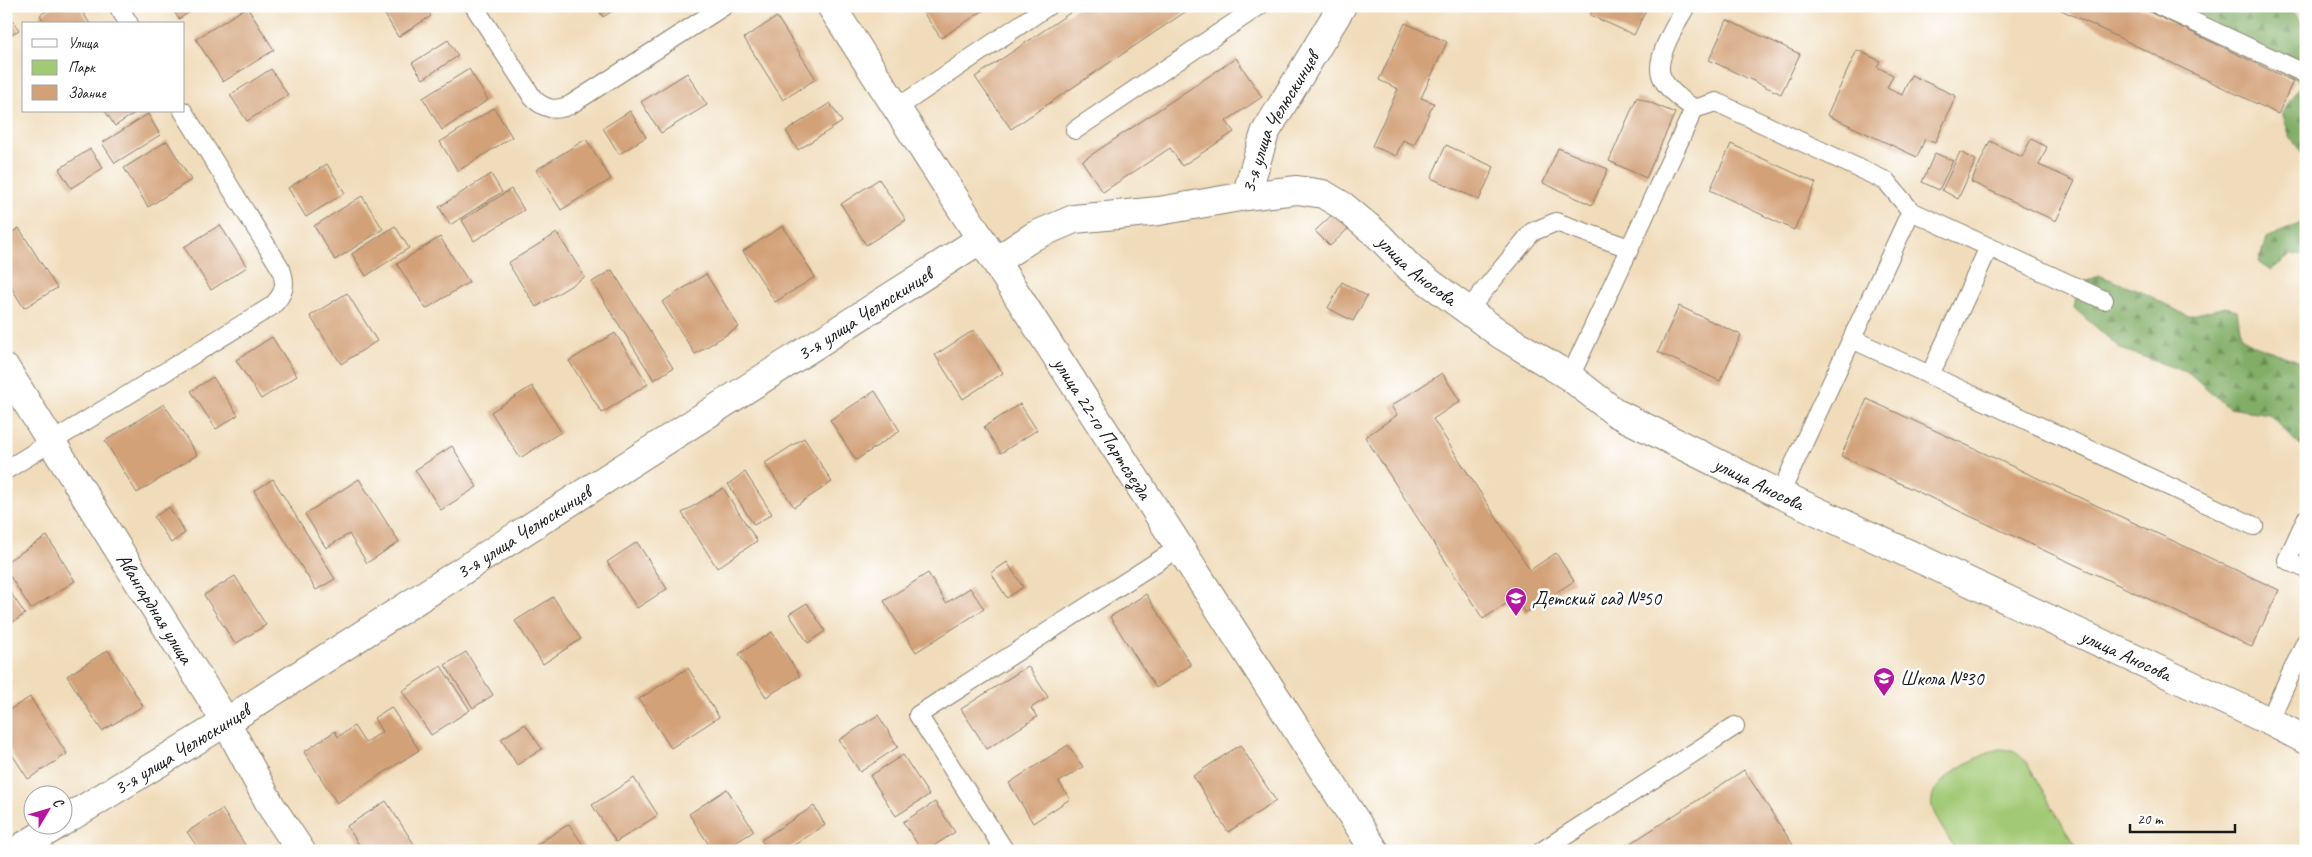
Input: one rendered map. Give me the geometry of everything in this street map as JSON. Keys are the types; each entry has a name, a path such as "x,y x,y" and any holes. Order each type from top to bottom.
{"street":[{"name":"улица 22-го Партсъезда","path":"831,6 1375,851"},
{"name":"3-я улица Челюскинцев","path":"996,261 1034,236 1074,219 1159,211 1246,196 1265,133 1342,6"},
{"name":"улица Аносова","path":"1246,196 1297,190 1323,194 1343,206 1379,236 1411,269 1500,334 1570,377 1616,413 1780,494 2269,721 2306,740"},
{"name":"3-я улица Челюскинцев","path":"72,816 226,722 981,239"},
{"name":"Авангардная улица","path":"6,369 226,722 271,806 301,851"},
{"path":"16,851 43,834"}],"lane":[{"path":"118,6 128,22"},
{"path":"474,6 533,98 540,105 550,109 560,109 570,105 724,6"},
{"path":"897,108 1048,6"},
{"path":"1075,130 1259,6"},
{"path":"1686,6 1660,58 1661,75 1672,92 1694,109"},
{"path":"2160,6 2306,74"},
{"path":"1570,377 1694,109 1716,102 1886,181 1911,211 2104,300"},
{"path":"6,470 272,306 280,298 284,289 285,279 281,269 184,112"},
{"path":"1780,494 1911,211"},
{"path":"1468,310 1532,232 1556,222 1630,248"},
{"path":"1930,375 1989,247"},
{"path":"1852,339 2254,526"},
{"path":"2306,519 2287,560 2306,569"},
{"path":"1006,851 918,715 1180,547"},
{"path":"2269,721 2306,641"},
{"path":"1542,851 1735,726"}],"green space":[{"path":"2149,6 2290,6 2306,29 2306,158 2290,137 2282,112 2302,82"},
{"path":"2306,221 2306,254 2291,255 2271,270 2259,262 2266,238"},
{"path":"2098,275 2141,291 2187,316 2225,307 2237,310 2241,336 2252,344 2306,364 2306,452 2269,414 2229,408 2189,373 2121,349 2074,308 2078,286"},
{"path":"1999,749 2014,752 2026,762 2078,851 1956,851 1934,812 1932,806 1933,796 1937,787 1956,770 1979,757"}],"building":[{"path":"54,6 79,6 89,22 44,22 40,15"},
{"path":"170,6 199,6 179,19"},
{"path":"380,6 425,6 431,16 398,37"},
{"path":"596,6 620,6 603,17"},
{"path":"923,6 990,6 941,38 920,8"},
{"path":"1080,6 1194,6 1011,129 975,77"},
{"path":"1594,6 1648,6 1634,35 1590,15"},
{"path":"2053,6 2137,6 2293,81 2278,114"},
{"path":"247,7 274,50 223,82 196,39"},
{"path":"6,10 19,30 6,38"},
{"path":"777,17 816,79 783,100 744,38"},
{"path":"1727,20 1800,54 1781,94 1709,60"},
{"path":"1405,23 1447,42 1421,98 1434,103 1414,145 1403,140 1396,156 1372,146 1398,89 1379,80"},
{"path":"448,40 458,56 423,79 412,63"},
{"path":"1857,50 1880,61 1877,67 1893,75 1887,88 1902,95 1911,75 1956,96 1935,143 1925,139 1917,157 1827,115"},
{"path":"1236,58 1262,97 1226,121 1234,132 1182,166 1170,148 1103,192 1082,161"},
{"path":"271,69 288,95 247,121 230,95"},
{"path":"469,69 488,100 442,130 423,98"},
{"path":"687,73 707,105 661,133 641,102"},
{"path":"1637,97 1675,113 1646,178 1609,161"},
{"path":"830,103 842,122 798,150 786,131"},
{"path":"494,108 512,137 458,171 440,142"},
{"path":"630,111 646,137 619,154 603,128"},
{"path":"106,112 136,112 115,126"},
{"path":"148,114 160,135 115,163 102,143"},
{"path":"586,139 611,179 561,210 536,170"},
{"path":"2031,139 2047,147 2039,165 2075,181 2056,221 1971,182 1990,141 2022,157"},
{"path":"167,141 191,180 148,207 124,168"},
{"path":"1731,144 1816,183 1794,230 1710,190"},
{"path":"1446,145 1494,167 1479,200 1431,178"},
{"path":"1558,148 1608,169 1592,205 1543,183"},
{"path":"90,149 103,168 71,188 59,169"},
{"path":"1960,152 1976,160 1958,199 1942,190"},
{"path":"1935,153 1953,161 1939,190 1922,182"},
{"path":"327,164 345,193 306,217 288,188"},
{"path":"491,174 502,192 450,225 439,207"},
{"path":"879,179 906,220 866,245 841,204"},
{"path":"511,189 524,210 474,241 462,220"},
{"path":"362,196 383,229 335,260 314,226"},
{"path":"1336,211 1351,226 1330,246 1315,231"},
{"path":"220,225 247,267 211,290 184,247"},
{"path":"395,226 409,248 366,276 352,254"},
{"path":"783,226 815,277 775,302 743,251"},
{"path":"19,228 57,288 24,308 6,279 6,236"},
{"path":"557,233 585,277 536,307 508,263"},
{"path":"440,237 469,282 426,309 397,264"},
{"path":"612,270 673,368 654,380 592,282"},
{"path":"706,274 739,327 695,354 662,302"},
{"path":"1342,282 1367,296 1353,321 1328,308"},
{"path":"347,293 377,341 341,364 310,316"},
{"path":"1679,306 1741,335 1720,381 1658,352"},
{"path":"974,330 1003,373 963,399 935,355"},
{"path":"615,333 648,384 602,413 569,361"},
{"path":"272,337 297,376 261,399 236,360"},
{"path":"1442,373 1460,401 1433,419 1530,570 1556,553 1574,581 1525,613 1515,598 1483,619 1365,437 1397,415 1391,406"},
{"path":"213,377 238,415 216,429 191,391"},
{"path":"532,386 561,432 520,458 491,412"},
{"path":"875,391 900,431 856,460 830,420"},
{"path":"1867,399 2279,590 2252,647 1841,456"},
{"path":"164,404 197,455 137,493 105,441"},
{"path":"1020,404 1037,430 1001,453 984,427"},
{"path":"804,438 832,482 794,507 765,463"},
{"path":"452,446 477,487 441,510 415,470"},
{"path":"745,472 772,514 754,525 728,484"},
{"path":"273,479 335,579 316,590 254,491"},
{"path":"359,479 399,542 367,563 349,534 326,548 305,514"},
{"path":"723,488 757,541 717,568 682,513"},
{"path":"169,507 185,533 171,543 154,517"},
{"path":"47,536 75,581 31,609 6,570 6,562"},
{"path":"637,542 667,589 637,608 607,562"},
{"path":"1007,562 1023,587 1007,598 991,573"},
{"path":"928,573 946,603 970,588 984,609 916,652 884,601"},
{"path":"235,576 266,625 235,644 204,595"},
{"path":"6,586 25,614 10,624 6,619"},
{"path":"1146,594 1191,665 1156,688 1110,617"},
{"path":"553,597 581,639 543,664 515,621"},
{"path":"807,603 825,631 808,643 789,614"},
{"path":"772,632 800,676 766,697 739,654"},
{"path":"108,650 143,706 102,731 67,676"},
{"path":"466,652 493,695 473,708 445,665"},
{"path":"441,666 470,710 431,735 402,691"},
{"path":"1028,666 1048,697 1031,708 1037,717 987,749 961,709"},
{"path":"688,668 719,717 671,748 639,699"},
{"path":"30,697 67,754 28,779 6,745 6,712"},
{"path":"391,707 419,750 337,803 304,752 335,731 338,737 354,726 365,743 382,732 374,718"},
{"path":"878,715 898,747 860,772 839,740"},
{"path":"525,724 542,749 517,765 501,739"},
{"path":"1068,745 1083,767 1059,782 1070,799 1033,823 1009,783"},
{"path":"1240,745 1276,801 1228,832 1193,776"},
{"path":"903,755 929,795 896,816 870,776"},
{"path":"1744,770 1793,845 1784,851 1619,851"},
{"path":"634,778 658,815 616,842 592,805"},
{"path":"727,789 754,831 723,851 713,851 689,814"},
{"path":"386,801 414,844 403,851 363,851 347,826"},
{"path":"935,802 955,832 926,851 922,851 903,822"},
{"path":"814,806 825,825 785,851 768,851 761,840"},
{"path":"222,809 249,851 200,851 187,832"},
{"path":"569,824 587,851 540,851 536,845"}],"place":[{"name":"Детский сад №50","path":"1516,617"},
{"name":"Школа №30","path":"1884,697"}]}
